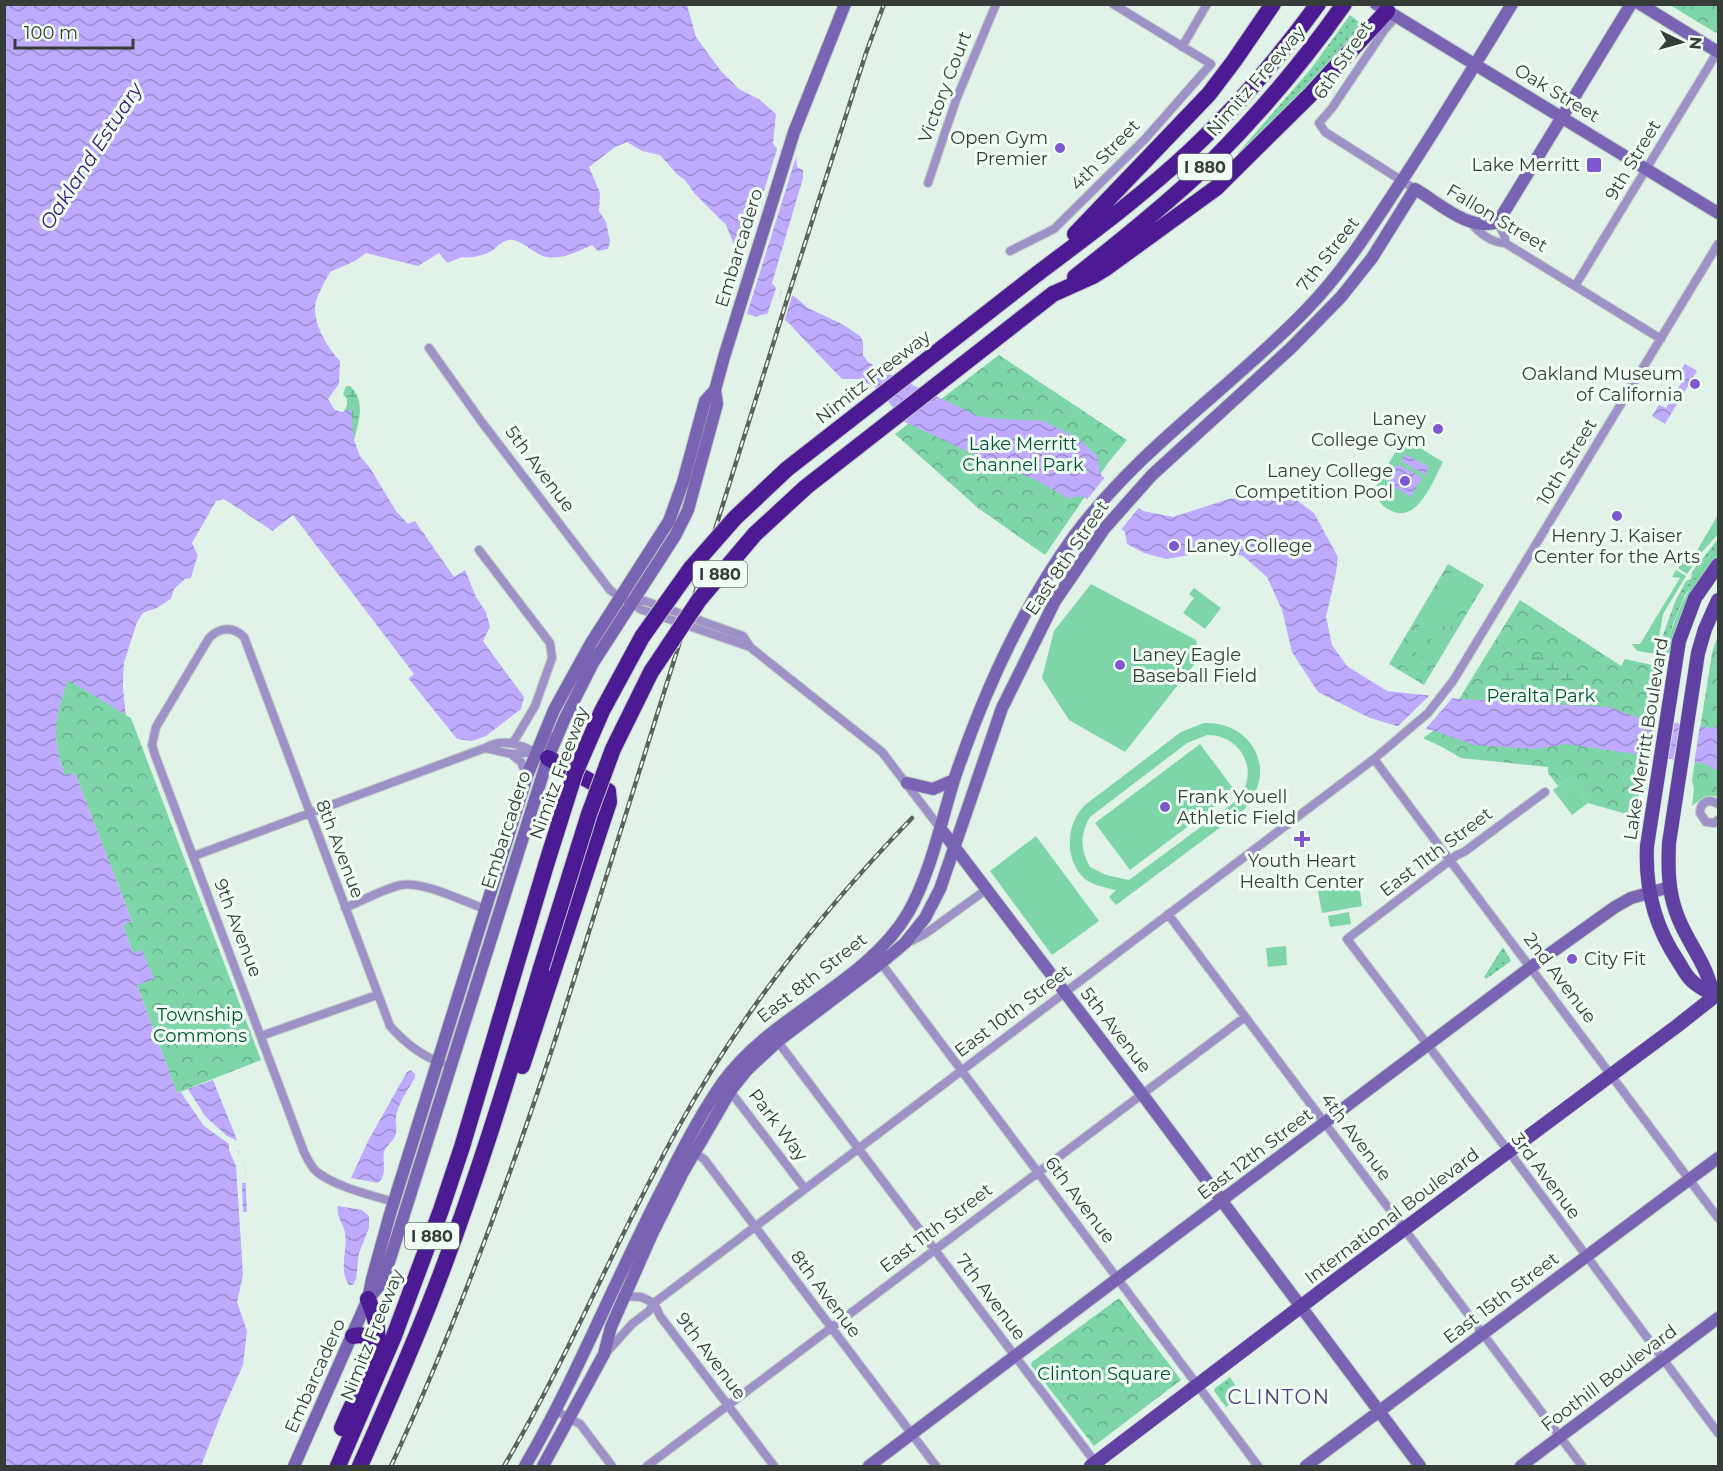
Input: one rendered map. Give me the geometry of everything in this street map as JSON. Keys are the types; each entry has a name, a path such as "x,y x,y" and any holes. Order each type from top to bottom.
{"highway":[{"path":"1037,274 1209,94 1273,4"},
{"name":"Nimitz Freeway","path":"336,1467 394,1336 441,1210 564,805 594,726 633,651 680,582 735,518 787,469 1124,207 1192,149 1261,77 1317,6"},
{"path":"1053,294 1106,268 1216,188 1311,94 1388,9"},
{"name":"Nimitz Freeway","path":"360,1467 429,1304 459,1223 492,1125 591,806 613,749 651,672 699,600 743,547 799,493 1145,221 1209,164 1269,101 1340,11"},
{"path":"459,1223 493,1146 527,1053 609,802 608,791 542,755"},
{"path":"336,1467 338,1438 374,1353 377,1340 377,1327 368,1299"},
{"path":"352,1336 369,1337 374,1353"}],"main road":[{"name":"7th Street","path":"1120,481 1156,444 1272,344 1338,276 1361,245 1441,122 1512,4"},
{"path":"1470,223 1498,222 1630,4"},
{"path":"1640,4 1718,52"},
{"name":"Embarcadero","path":"368,1299 381,1284 390,1259 485,909 527,776 559,731 593,663 675,536 685,516 693,495 717,404 715,390 734,322 794,132 845,8"},
{"name":"Oak Street","path":"1388,9 1475,65 1719,213"},
{"path":"1419,191 1417,170 1441,122"},
{"name":"7th Street","path":"1136,492 1169,457 1291,348 1341,297 1372,258 1419,191"},
{"name":"Fallon Street","path":"1419,191 1470,223"},
{"name":"Embarcadero","path":"294,1467 368,1299 394,1202 540,784 542,755 573,674 669,521 705,401 715,390"},
{"name":"East 8th Street","path":"878,959 910,910 921,884 954,780 991,681 1015,632 1052,569 1089,518 1120,481"},
{"name":"East 8th Street","path":"525,1467 556,1411 607,1301 689,1150 727,1087 747,1070 774,1037 878,959 905,943 917,931 933,906 1002,708 1016,679 1055,601 1104,529 1136,492"},
{"name":"Lake Merritt Boulevard","path":"1717,999 1691,980 1671,950 1656,915 1649,891 1646,864 1679,641 1695,598 1719,566"},
{"name":"Lake Merritt Boulevard","path":"1717,999 1705,969 1681,926 1670,887 1669,843 1698,653 1705,629 1719,600"},
{"path":"907,783 933,789 954,780"},
{"name":"5th Avenue","path":"940,828 1420,1467"},
{"name":"East 12th Street","path":"869,1467 1430,1046 1531,967 1615,907 1649,891 1670,887"},
{"name":"International Boulevard","path":"1095,1465 1612,1074 1717,999"},
{"name":"East 8th Street","path":"543,1467 604,1354 623,1296 689,1150"},
{"name":"East 15th Street","path":"1306,1467 1719,1158"},
{"name":"Foothill Boulevard","path":"1521,1467 1719,1318"}],"street":[{"name":"Victory Court","path":"928,183 952,109 996,4"},
{"path":"1113,4 1182,46 1207,4"},
{"name":"6th Street","path":"1319,123 1332,108 1385,29 1388,9"},
{"name":"4th Street","path":"1010,251 1054,229 1145,139 1211,64 1182,46"},
{"name":"9th Street","path":"1575,286 1718,52"},
{"name":"Fallon Street","path":"1319,123 1325,132 1419,191"},
{"path":"1498,222 1505,237 1505,243"},
{"name":"Fallon Street","path":"1470,223 1497,243 1505,243 1661,339"},
{"name":"10th Street","path":"1443,695 1719,244"},
{"name":"5th Avenue","path":"429,348 481,421 608,588 632,601 640,609 750,647 882,752 940,828"},
{"path":"479,550 550,643 552,658 535,706 513,743"},
{"name":"8th Avenue","path":"223,629 231,629 244,637 390,1026 421,1054 443,1064"},
{"name":"9th Avenue","path":"223,629 209,638 156,727 153,737 154,755 311,1166 334,1182 394,1202"},
{"name":"East 10th Street","path":"604,1354 632,1324 649,1311 654,1303 1394,744 1428,713 1443,695"},
{"path":"194,856 494,743 513,743 542,755"},
{"path":"485,748 511,754 542,755"},
{"path":"511,754 521,762 527,776"},
{"name":"2nd Avenue","path":"1374,759 1719,1218"},
{"name":"East 11th Street","path":"1347,939 1545,792"},
{"path":"1719,804 1707,801 1700,810 1701,817 1706,822 1719,820"},
{"path":"345,908 400,885 411,885 485,909"},
{"name":"East 8th Street","path":"905,943 925,934 987,889"},
{"name":"4th Avenue","path":"1168,914 1582,1467"},
{"name":"3rd Avenue","path":"1347,939 1430,1046 1719,1433"},
{"name":"6th Avenue","path":"878,959 1258,1467"},
{"path":"261,1036 377,995"},
{"name":"East 11th Street","path":"647,1467 1245,1017"},
{"name":"7th Avenue","path":"774,1037 1095,1465"},
{"name":"Park Way","path":"727,1087 805,1189"},
{"name":"8th Avenue","path":"689,1150 704,1159 936,1467"},
{"name":"9th Avenue","path":"607,1301 623,1296 645,1298 654,1303 660,1316 774,1467"},
{"path":"556,1411 580,1424 612,1467"}],"green space":[{"path":"1670,5 1718,5 1716,33"},
{"path":"1350,15 1363,25 1243,157 1238,153 1310,70"},
{"name":"Lake Merritt Channel Park","path":"999,355 1127,440 1108,463 1045,555 978,508 895,434"},
{"path":"346,386 350,386 355,392 360,405 354,440 342,415 347,405 347,399 343,394"},
{"path":"1404,438 1443,462 1422,501 1406,512 1396,512 1382,505 1377,496 1377,488 1378,481"},
{"path":"1718,515 1718,534 1687,574 1678,568 1682,562 1690,562"},
{"path":"1718,539 1718,550 1685,595 1668,643 1663,635 1675,602 1686,581 1691,579 1692,572"},
{"path":"1718,550 1718,555 1687,600 1670,652 1668,655 1659,655 1663,635 1668,643 1687,593"},
{"path":"1448,564 1484,585 1424,685 1389,664"},
{"path":"1676,570 1686,576 1663,614 1656,654 1637,651 1632,644 1640,644 1680,578 1672,577"},
{"path":"1451,572 1475,587 1468,598 1444,583"},
{"name":"Laney Eagle Baseball Field","path":"1091,584 1196,640 1200,657 1125,752 1069,720 1042,678 1054,631"},
{"path":"1442,587 1466,602 1459,613 1435,598"},
{"path":"1194,588 1221,608 1205,629 1183,613 1194,598 1189,594"},
{"name":"Peralta Park","path":"1520,600 1621,666 1625,659 1661,667 1645,774 1633,816 1588,803 1569,778 1558,786 1548,773 1548,767 1461,758 1423,738 1440,726 1458,701"},
{"path":"1432,603 1456,618 1449,629 1425,614"},
{"path":"1423,619 1447,634 1440,645 1416,630"},
{"path":"1413,635 1437,650 1430,661 1406,646"},
{"path":"1718,635 1718,797 1707,796 1692,806 1694,789 1692,780 1712,653"},
{"path":"1404,651 1428,665 1421,677 1397,662"},
{"path":"1540,656 1557,662 1609,707 1482,700 1521,658"},
{"name":"Township Commons","path":"68,679 131,718 261,1060 177,1093 137,985 153,978 133,953 123,925 132,921 75,773 65,776 61,762 56,727"},
{"path":"1204,723 1229,727 1240,733 1249,741 1259,762 1260,775 1257,788 1245,809 1116,905 1109,897 1116,890 1088,881 1076,867 1070,849 1074,820 1085,805 1181,732","holes":["1207,735 1233,743 1239,749 1247,765 1246,784 1236,801 1129,880 1106,875 1090,867 1084,855 1082,842 1090,817 1187,743"]},
{"name":"Frank Youell Athletic Field","path":"1200,744 1235,791 1130,870 1095,823"},
{"path":"1569,778 1588,803 1572,815 1553,790"},
{"path":"1036,836 1099,921 1052,955 990,871"},
{"path":"1359,884 1362,906 1322,913 1318,891"},
{"path":"1349,912 1351,924 1330,927 1328,916"},
{"path":"1286,946 1287,965 1268,967 1266,948"},
{"path":"1503,947 1511,961 1486,979 1484,977"},
{"name":"Clinton Square","path":"1119,1298 1181,1380 1094,1446 1031,1365"},
{"path":"1230,1377 1235,1385 1232,1394 1234,1400 1226,1407 1214,1391"}],"water":[{"name":"Oakland Estuary","path":"5,5 687,5 696,37 721,71 739,89 760,100 776,114 773,143 780,151 796,156 797,167 803,170 803,178 772,283 776,288 795,297 808,308 842,324 860,336 863,341 863,355 868,362 978,416 1044,421 1079,439 1097,456 1101,475 1143,511 1173,517 1229,499 1287,493 1314,513 1338,557 1326,617 1332,645 1347,666 1387,691 1461,699 1609,707 1636,717 1710,728 1718,727 1718,771 1706,764 1566,744 1535,749 1474,745 1432,730 1397,726 1370,718 1318,692 1292,652 1282,610 1267,577 1243,556 1220,550 1166,559 1144,553 1127,544 1125,532 1083,496 1068,498 1034,479 999,466 905,422 878,389 859,379 842,379 788,322 778,316 767,314 757,317 747,314 737,252 726,225 660,155 642,151 627,142 615,147 589,167 600,193 599,211 606,222 610,241 608,249 598,251 592,245 553,258 542,256 518,242 509,240 482,255 462,257 447,263 439,253 418,266 366,253 355,261 330,272 315,304 319,329 326,343 340,361 339,384 328,399 335,410 342,412 351,409 354,440 360,456 396,511 408,524 415,521 454,577 465,570 476,597 486,612 490,627 483,641 524,697 521,709 486,736 472,741 457,739 365,624 285,539 224,499 216,501 192,543 198,555 191,578 175,589 171,599 143,613 124,663 123,687 126,715 68,680 57,717 58,749 65,775 75,773 132,921 123,925 133,953 142,950 154,979 137,985 177,1093 213,1080 241,1150 237,1152 245,1163 249,1272 247,1292 251,1347 215,1443 209,1466 5,1466"},
{"path":"1685,364 1697,371 1665,424 1652,416 1659,405 1666,408 1685,377 1679,373"},
{"path":"1405,454 1429,467 1425,475 1401,461"},
{"name":"Laney College Competition Pool","path":"1398,464 1422,478 1411,497 1387,483"},
{"path":"411,1070 415,1078 397,1112 396,1134 384,1152 384,1172 381,1180 378,1183 351,1178 368,1141 407,1072"},
{"path":"338,1206 362,1210 369,1216 369,1228 359,1253 356,1279 353,1285 349,1285 344,1271 346,1243 344,1229 338,1215"}],"pier":[{"path":"778,146 797,154 746,317 737,277"},
{"path":"777,285 782,288 779,300 783,288 793,293 784,322 767,315"},
{"path":"1106,476 1141,505 1120,531 1085,502"},
{"path":"293,515 414,674 409,678 406,680 363,626 335,595 332,596 324,588 292,547 289,548 270,533"},
{"path":"195,538 201,555 191,581 186,582 177,590 173,602 145,616 140,623 127,664 126,687 129,717 126,715 123,687 124,663 137,622 143,613 171,599 174,589 185,579 191,578 198,555 192,543"},
{"path":"1432,693 1455,695 1423,732 1395,729"},
{"path":"1654,717 1675,720 1668,761 1648,758"},
{"path":"1680,721 1700,724 1694,765 1673,762"},
{"path":"188,1089 205,1116 227,1136 238,1141 241,1150 237,1151 245,1163 246,1183 242,1183 243,1212 248,1212 251,1279 247,1294 250,1294 254,1331 257,1332 252,1369 239,1393 225,1432 215,1448 212,1466 201,1466 243,1365 247,1331 237,1302 243,1275 236,1166 229,1150 229,1144 204,1126 184,1097 181,1092"}],"railway":[{"path":"391,1466 459,1307 501,1198 539,1089 791,287 866,53 884,4"},
{"path":"504,1466 550,1383 655,1170 702,1085 728,1044 785,965 846,890 912,818"}],"place":[{"name":"Open Gym Premier","path":"1060,148"},
{"name":"Lake Merritt","path":"1594,165"},
{"name":"Oakland Museum of California","path":"1695,384"},
{"name":"Laney College Gym","path":"1438,429"},
{"name":"Laney College Competition Pool","path":"1405,481"},
{"name":"Henry J. Kaiser Center for the Arts","path":"1617,516"},
{"name":"Laney College","path":"1174,546"},
{"name":"Laney Eagle Baseball Field","path":"1120,665"},
{"name":"Frank Youell Athletic Field","path":"1165,807"},
{"name":"Youth Heart Health Center","path":"1302,839"},
{"name":"City Fit","path":"1572,959"}],"district":[{"name":"CLINTON","path":"1279,1397"}]}
